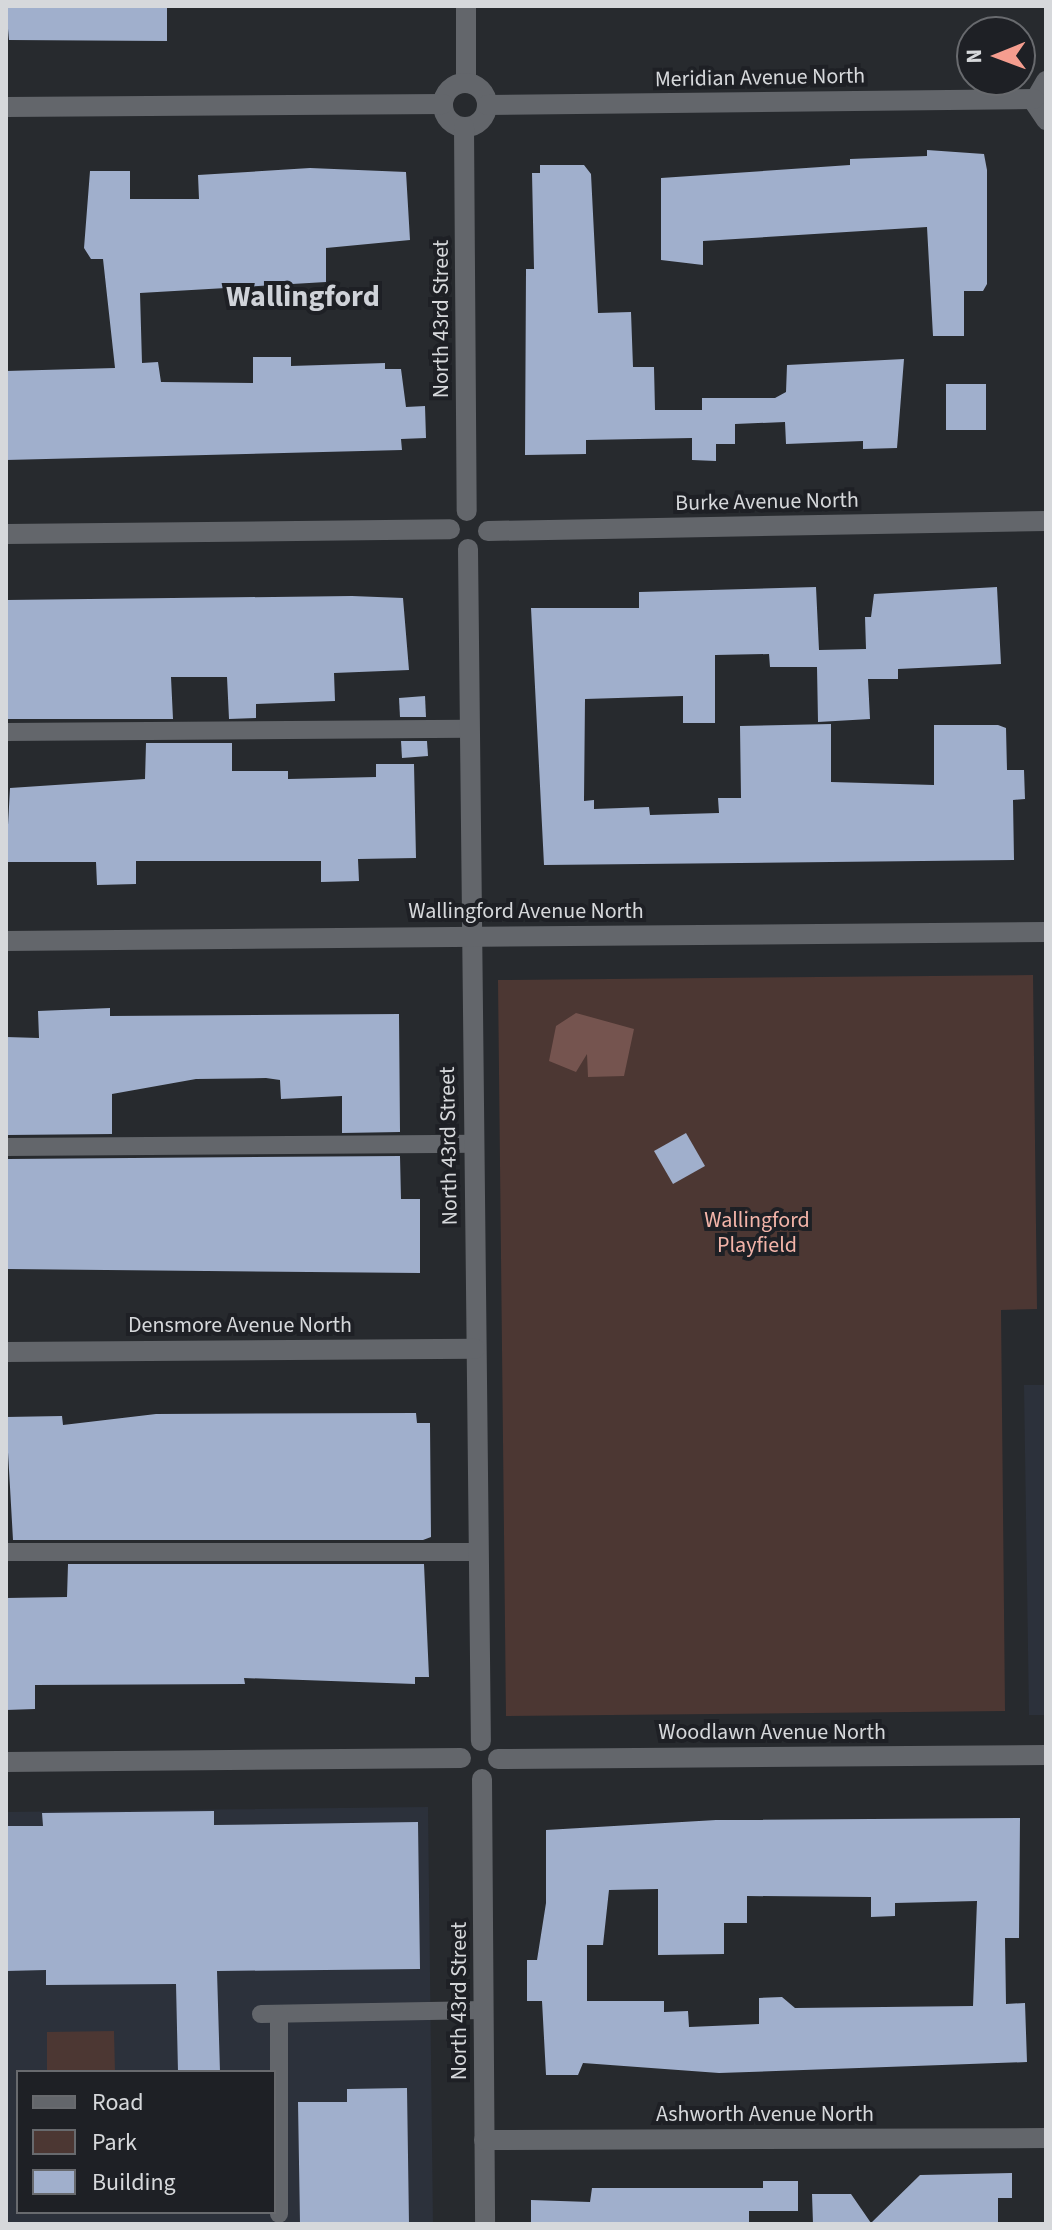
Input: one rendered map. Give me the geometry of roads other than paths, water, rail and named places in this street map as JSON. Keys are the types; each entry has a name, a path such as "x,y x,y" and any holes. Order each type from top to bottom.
{"street":[{"path":"466,6 466,83 487,105 481,121 464,127 449,121 443,104 452,88 466,83"},
{"path":"1046,81 1034,99 1046,120"},
{"name":"Meridian Avenue North","path":"487,105 1034,99"},
{"path":"6,107 443,104"},
{"name":"North 43rd Street","path":"464,127 467,511"},
{"path":"6,534 450,529 467,511 483,516 488,531 482,544 468,549 455,543 450,529"},
{"name":"Burke Avenue North","path":"488,531 1046,521"},
{"name":"North 43rd Street","path":"468,549 469,937 481,1741"},
{"name":"Wallingford Avenue North","path":"6,941 1046,932"},
{"name":"Densmore Avenue North","path":"6,1352 475,1349"},
{"path":"6,1762 461,1758 481,1741 498,1759 482,1779 466,1773 461,1758"},
{"name":"Woodlawn Avenue North","path":"498,1759 1046,1755"},
{"name":"North 43rd Street","path":"482,1779 485,2224"},
{"name":"Ashworth Avenue North","path":"484,2140 1046,2138"}],"lane":[{"path":"6,732 467,729"},
{"path":"6,1147 473,1144"},
{"path":"6,1552 478,1552"},
{"path":"273,2070 270,2014 484,2010"},
{"path":"276,2147 279,2214"}],"district":[{"name":"Wallingford","path":"303,297"}],"park label":[{"name":"Wallingford Playfield","path":"757,1232"}]}
